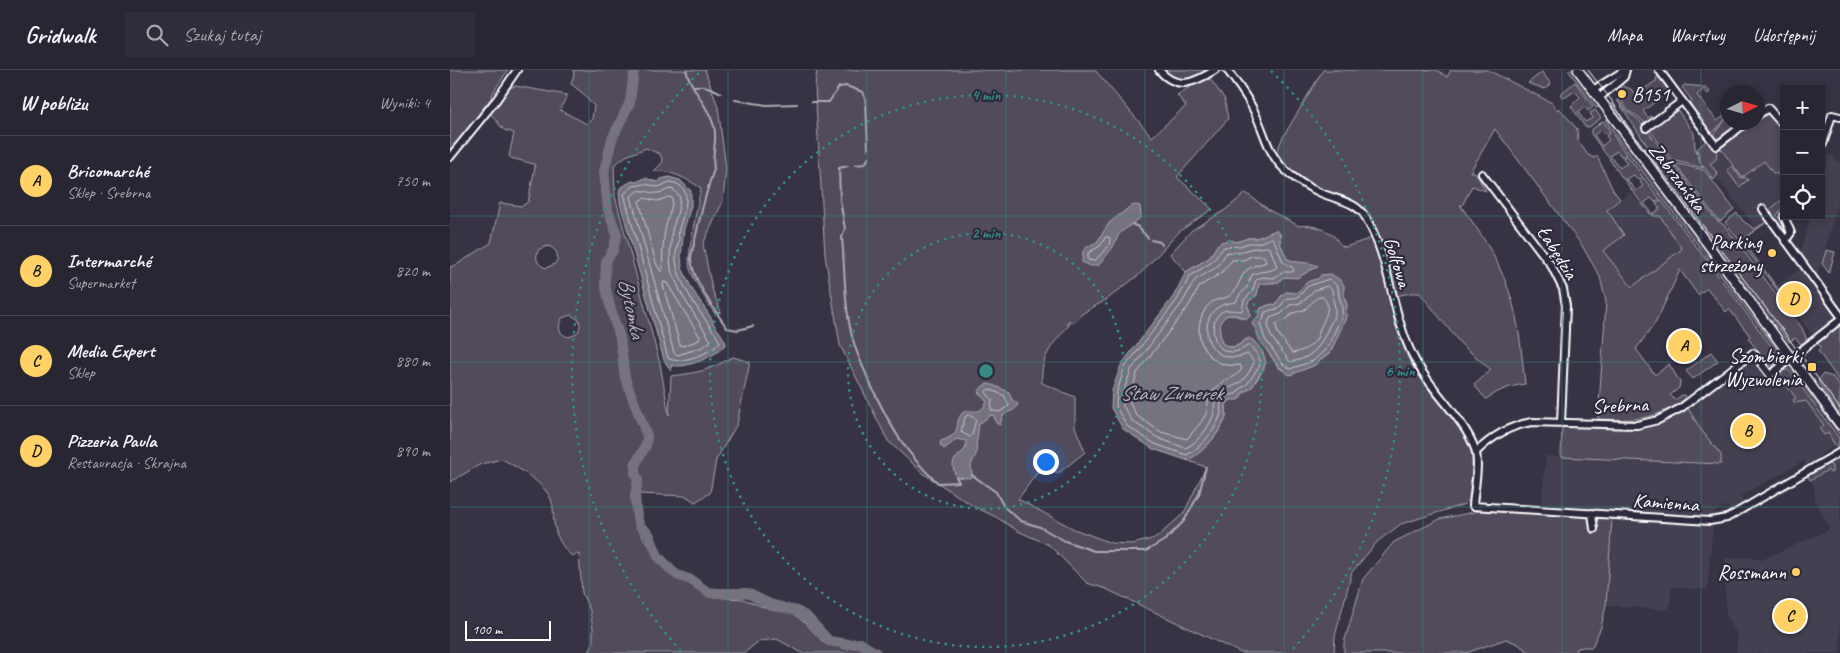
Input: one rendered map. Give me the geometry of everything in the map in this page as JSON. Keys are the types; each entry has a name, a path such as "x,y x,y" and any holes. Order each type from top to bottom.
{"main road":[{"name":"Zabrzańska","path":"1578,70 1840,425"}],"street":[{"path":"450,157 497,99 517,70"},
{"path":"1159,70 1173,82 1187,83 1215,70"},
{"name":"Golfowa","path":"1227,70 1246,95 1274,158 1283,168 1300,183 1322,194 1345,201 1365,217 1379,248 1400,325 1414,360 1470,437 1476,452 1473,506"},
{"path":"1593,90 1626,70"},
{"path":"1599,98 1624,77 1626,70"},
{"path":"1659,70 1716,146 1737,130"},
{"path":"1646,128 1682,101"},
{"path":"1765,110 1768,108 1780,122"},
{"path":"1825,138 1832,115 1840,117"},
{"name":"Łabędzia","path":"1482,174 1551,265 1563,289 1566,306 1561,422"},
{"path":"1763,209 1840,315"},
{"path":"1785,241 1791,233 1786,220"},
{"path":"1792,358 1840,320"},
{"name":"Srebrna","path":"1476,452 1488,441 1516,425 1532,422 1637,425 1658,420 1681,408 1753,353 1770,375 1792,358"},
{"name":"Kamienna","path":"1473,506 1710,521 1720,520 1727,518 1840,452"},
{"path":"1592,513 1594,529"}],"shaded area":[{"path":"450,70 508,70 491,98 450,152"},
{"path":"573,70 705,70 718,107 726,169 723,201 703,244 712,289 721,312 715,314 698,287 690,269 691,242 701,188 673,174 654,171 663,162 660,154 646,148 626,156 614,165 615,196 660,364 669,415 671,376 703,370 733,357 750,362 737,424 716,460 710,493 695,502 686,496 639,494 637,466 647,450 649,436 628,378 623,348 624,337 611,304 606,304 619,338 618,347 625,385 645,436 644,445 633,465 633,473 636,480 632,507 634,517 643,537 671,576 686,582 709,597 743,599 771,610 792,613 804,622 824,643 847,649 861,647 867,653 802,653 777,639 759,641 744,653 589,653 593,643 593,628 590,611 582,593 579,554 572,556 560,541 556,532 552,502 547,493 530,476 502,459 481,464 450,482 450,267 491,243 500,203 522,206 528,202 535,167 534,164 509,156 514,133 504,130 490,113 509,88 515,86 567,95 560,110 587,124 592,119 594,106 585,95 571,84 574,74","holes":["548,246 555,251 557,258 555,264 546,268 539,263 537,255 539,249","571,315 579,320 580,326 577,333 568,337 561,332 560,324 562,318"]},
{"path":"817,70 1095,70 1152,137 1186,106 1177,95 1200,81 1210,79 1224,98 1228,119 1177,177 1212,209 1180,231 1140,274 1106,300 1083,313 1072,323 1069,320 1067,323 1070,323 1069,325 1045,358 1042,383 1075,397 1075,427 1085,452 1060,472 1037,473 1018,499 1074,529 1111,543 1132,544 1156,538 1184,513 1206,467 1186,460 1198,454 1210,443 1224,423 1226,405 1230,400 1241,398 1242,394 1252,387 1264,369 1263,353 1253,340 1246,339 1231,347 1222,343 1220,324 1222,319 1230,315 1243,319 1250,310 1247,305 1249,301 1257,295 1259,284 1263,282 1274,283 1283,277 1297,277 1315,268 1287,259 1280,243 1280,234 1274,231 1266,236 1248,238 1237,242 1222,242 1218,244 1209,258 1186,272 1170,254 1192,230 1225,210 1246,193 1269,210 1299,226 1311,226 1327,231 1345,247 1372,238 1380,258 1395,324 1408,358 1430,391 1468,439 1473,461 1469,500 1465,504 1401,524 1378,541 1352,572 1335,636 1334,653 1241,653 1106,589 1087,583 1049,545 1018,531 996,517 975,507 924,474 888,441 840,345 825,255 815,86","holes":["1318,279 1343,285 1347,305 1331,351 1315,365 1290,375 1279,368 1261,342 1254,320 1259,316 1261,308 1272,304 1275,305 1282,295 1287,292 1295,294 1312,280"]},
{"path":"1163,70 1209,70 1197,77 1186,80 1175,78"},
{"path":"1323,70 1437,70 1447,77 1451,70 1488,70 1552,103 1556,109 1560,109 1577,129 1578,141 1588,155 1594,158 1597,156 1613,190 1620,199 1607,210 1624,235 1603,251 1632,287 1682,249 1660,216 1654,216 1649,213 1625,181 1627,180 1636,191 1643,186 1640,182 1644,178 1660,199 1655,202 1651,198 1644,203 1653,214 1660,209 1656,204 1661,200 1780,358 1779,362 1771,366 1768,364 1748,338 1750,336 1729,309 1726,312 1707,288 1698,295 1680,270 1656,322 1636,349 1655,375 1669,364 1680,382 1679,388 1670,395 1675,400 1682,395 1685,396 1685,399 1664,412 1643,418 1598,419 1606,302 1600,277 1581,244 1495,129 1470,172 1475,172 1486,191 1472,186 1462,206 1460,205 1477,228 1498,264 1509,290 1517,324 1525,384 1505,389 1486,399 1474,385 1491,370 1460,343 1420,293 1396,296 1390,270 1377,231 1362,210 1346,197 1323,191 1302,181 1275,155 1283,137"},
{"path":"1568,70 1573,70 1600,107 1596,108"},
{"path":"1542,72 1551,84 1545,89 1528,83"},
{"path":"1657,77 1660,77 1670,91 1643,111 1648,118 1651,116 1653,119 1646,125 1639,117 1628,111 1616,91 1623,86 1631,89 1635,95 1656,81"},
{"path":"1575,82 1593,107 1588,111 1585,107 1578,112 1585,122 1593,118 1590,113 1595,110 1601,118 1589,127 1585,127 1571,106 1580,97 1575,91 1566,97 1562,97 1560,94"},
{"path":"1684,85 1706,87 1710,92 1708,94 1704,89 1697,95 1717,121 1720,119 1720,125 1711,134 1689,104 1692,101 1682,87"},
{"path":"1618,99 1627,112 1638,119 1716,220 1724,225 1802,328 1807,340 1801,344 1795,338 1789,342 1773,321 1770,322 1640,149 1611,104 1644,151 1648,147"},
{"path":"1676,108 1694,133 1695,148 1703,168 1672,160 1648,128"},
{"path":"1765,112 1769,112 1780,126 1780,177 1777,173 1774,174 1764,161 1744,176 1741,176 1719,146 1741,130 1765,130"},
{"path":"1607,119 1614,124 1743,297 1779,349 1778,351 1620,142 1605,120"},
{"path":"1603,121 1610,131 1605,134 1601,130 1594,135 1602,146 1609,140 1606,136 1611,132 1626,154 1622,157 1617,151 1608,157 1591,134 1591,130"},
{"path":"1765,124 1780,130 1780,201 1764,215 1768,221 1757,229 1702,159 1741,130 1765,130"},
{"path":"1720,126 1720,130 1735,130 1715,140 1712,136"},
{"path":"1708,139 1717,153 1716,159 1710,164 1718,174 1714,180 1700,162 1697,149"},
{"path":"1627,155 1643,177 1638,180 1634,175 1624,180 1609,159 1611,157 1620,168 1627,163 1623,158"},
{"path":"1829,155 1835,157 1834,160 1840,162 1840,193 1818,274 1811,272 1799,256 1810,220 1825,220 1825,168"},
{"path":"1674,163 1704,170 1734,209 1721,221 1718,220"},
{"path":"1732,166 1741,178 1745,177 1748,180 1739,187 1727,170"},
{"path":"1630,192 1651,218 1660,216 1682,249 1632,288 1603,251 1623,235 1607,210"},
{"path":"1780,201 1780,210 1777,215 1788,231 1783,234 1767,212"},
{"path":"1737,213 1743,221 1755,229 1768,221 1742,240 1778,291 1725,222"},
{"path":"1826,250 1835,252 1829,273 1822,264"},
{"path":"1802,268 1837,317 1812,335 1776,286"},
{"path":"1840,325 1840,382 1818,351 1821,348 1817,342"},
{"path":"1711,352 1718,361 1693,379 1686,371"},
{"path":"1758,352 1768,364 1775,365 1779,362 1786,370 1778,378 1780,377 1796,398 1797,404 1802,400 1805,401 1824,425 1819,428 1824,435 1828,432 1836,445 1819,455 1821,459 1807,466 1804,461 1740,496 1744,502 1731,510 1725,506 1716,511 1713,524 1707,590 1672,587 1669,610 1606,605 1612,513 1541,509 1546,456 1721,464 1687,407"},
{"path":"1789,366 1797,371 1840,435"},
{"path":"1785,370 1789,370 1839,438 1838,450 1828,433 1824,435 1819,428 1824,425 1806,401 1795,403 1793,400 1796,398 1780,377 1777,378 1777,375"},
{"path":"1823,374 1833,377 1840,387 1840,416 1818,381"},
{"path":"1687,407 1702,431 1721,455 1721,464 1561,457 1562,425 1611,428 1642,426 1672,416"},
{"path":"1840,457 1840,653 1737,653 1737,635 1726,615 1725,559 1747,557 1762,560 1829,530 1815,500 1814,486 1807,475"},
{"path":"1826,464 1832,466 1832,472 1830,473 1828,470 1810,480 1807,475"},
{"path":"1489,509 1612,517 1606,605 1601,627 1592,647 1576,649 1575,653 1530,653 1518,644 1506,639 1466,653 1344,653 1344,643 1363,579 1394,542 1440,519"}],"water":[{"path":"669,177 680,180 691,191 691,206 684,229 681,256 682,268 692,289 726,343 723,348 710,357 685,365 672,365 671,371 664,360 620,203 619,192 620,188 632,181 636,182 645,178 657,182"},
{"path":"1131,206 1140,206 1141,217 1119,234 1113,247 1099,265 1091,266 1082,262 1083,251 1097,242 1109,223"},
{"name":"Staw Zumerek","path":"1276,230 1280,234 1280,243 1287,259 1318,266 1297,278 1283,277 1279,282 1259,284 1257,295 1247,305 1251,315 1247,319 1236,315 1225,316 1222,319 1220,328 1222,343 1233,347 1249,338 1260,349 1266,363 1252,387 1242,393 1238,400 1230,400 1226,405 1226,417 1220,429 1198,454 1186,460 1153,449 1123,429 1111,408 1112,391 1121,365 1173,297 1186,272 1209,258 1218,244 1230,240 1237,242 1248,238 1257,238"},
{"path":"1331,274 1344,285 1344,296 1347,305 1346,318 1331,351 1315,365 1290,375 1279,367 1261,342 1252,324 1259,316 1261,308 1272,304 1275,305 1282,295 1287,292 1295,293 1306,283 1318,279 1321,275"},
{"path":"988,384 1009,392 1012,400 1018,404 1017,407 1004,415 1000,425 996,423 994,416 991,415 979,424 977,452 971,465 972,475 970,478 956,477 953,466 954,461 965,449 966,441 957,439 944,449 940,445 941,441 949,438 956,431 959,419 965,411 978,411 982,409 987,402 978,392 983,386"}],"waterway":[{"name":"Bytomka","path":"634,70 630,102 612,139 604,172 608,210 617,235 613,250 606,261 605,284 620,338 625,378 647,436 646,445 635,465 635,473 638,480 635,496 640,526 649,534 658,556 671,570 677,575 691,580 708,592 747,593 770,604 797,611 807,617 829,641 849,644 860,643 876,653"},
{"path":"686,70 688,77 708,111 715,131 714,169 692,253 693,268 705,295 727,328 738,330 753,326"},
{"path":"694,86 708,87 721,93"},
{"path":"812,102 829,102 839,87 846,86 863,92 866,100 868,149"},
{"path":"735,100 766,105 797,104"},
{"path":"855,165 865,164 869,157"},
{"path":"848,166 839,168 840,200 845,229 842,237 846,302 856,351 898,437 916,461 938,483 959,482 956,477"},
{"path":"1132,224 1138,227 1148,238"},
{"path":"1151,240 1160,242 1162,245"},
{"path":"972,475 996,492 1004,507 1021,521 1040,527 1065,541 1094,551 1146,551 1165,540 1184,521 1199,494 1206,467"}],"tram line":[{"path":"1588,70 1612,101 1627,125 1840,409"}],"place":[{"name":"B151","path":"1622,94"},
{"name":"Parking strzeżony","path":"1772,253"},
{"name":"Pizzeria Paula","path":"1794,299"},
{"name":"Bricomarché","path":"1684,346"},
{"name":"Szombierki Wyzwolenia","path":"1812,367"},
{"name":"Intermarché","path":"1748,431"},
{"name":"Rossmann","path":"1796,572"},
{"name":"Media Expert","path":"1790,616"}]}
